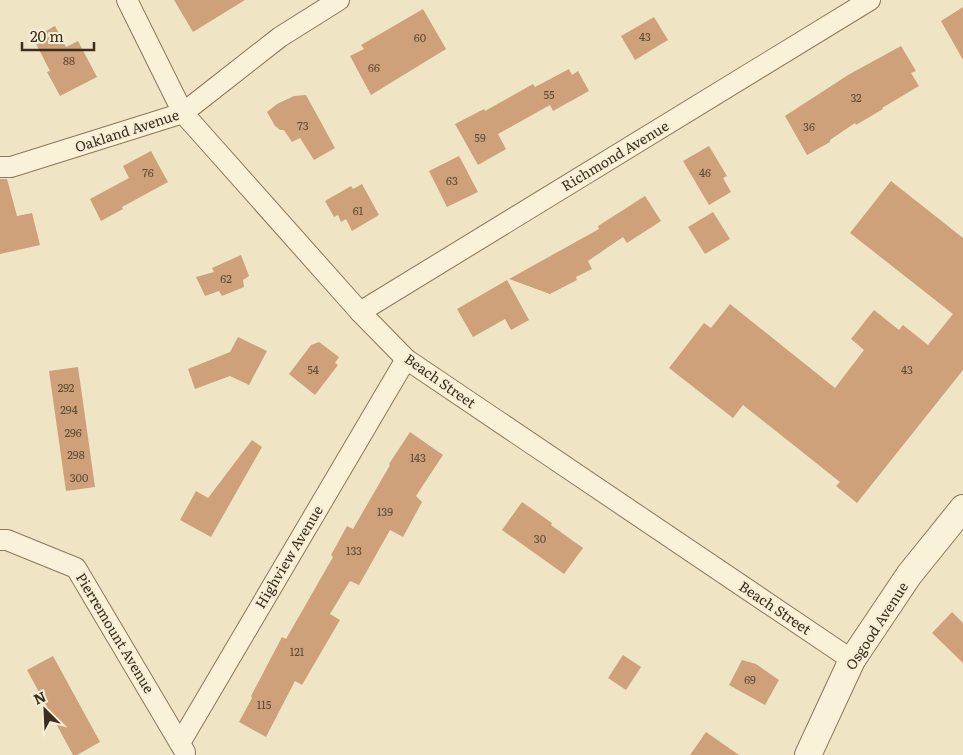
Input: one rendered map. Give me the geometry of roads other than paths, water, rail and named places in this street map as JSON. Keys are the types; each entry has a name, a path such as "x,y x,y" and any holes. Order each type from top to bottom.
{"street":[{"name":"Beach Street","path":"127,0 183,114 360,312 406,359 852,660"},
{"name":"Oakland Avenue","path":"0,167 12,167 183,114 280,37 339,0"},
{"name":"Richmond Avenue","path":"360,312 870,0"},
{"name":"Highview Avenue","path":"183,749 406,359"},
{"name":"Osgood Avenue","path":"808,755 852,660 909,575 963,508"},
{"name":"Pierremount Avenue","path":"0,540 7,540 76,568 183,749"}]}
